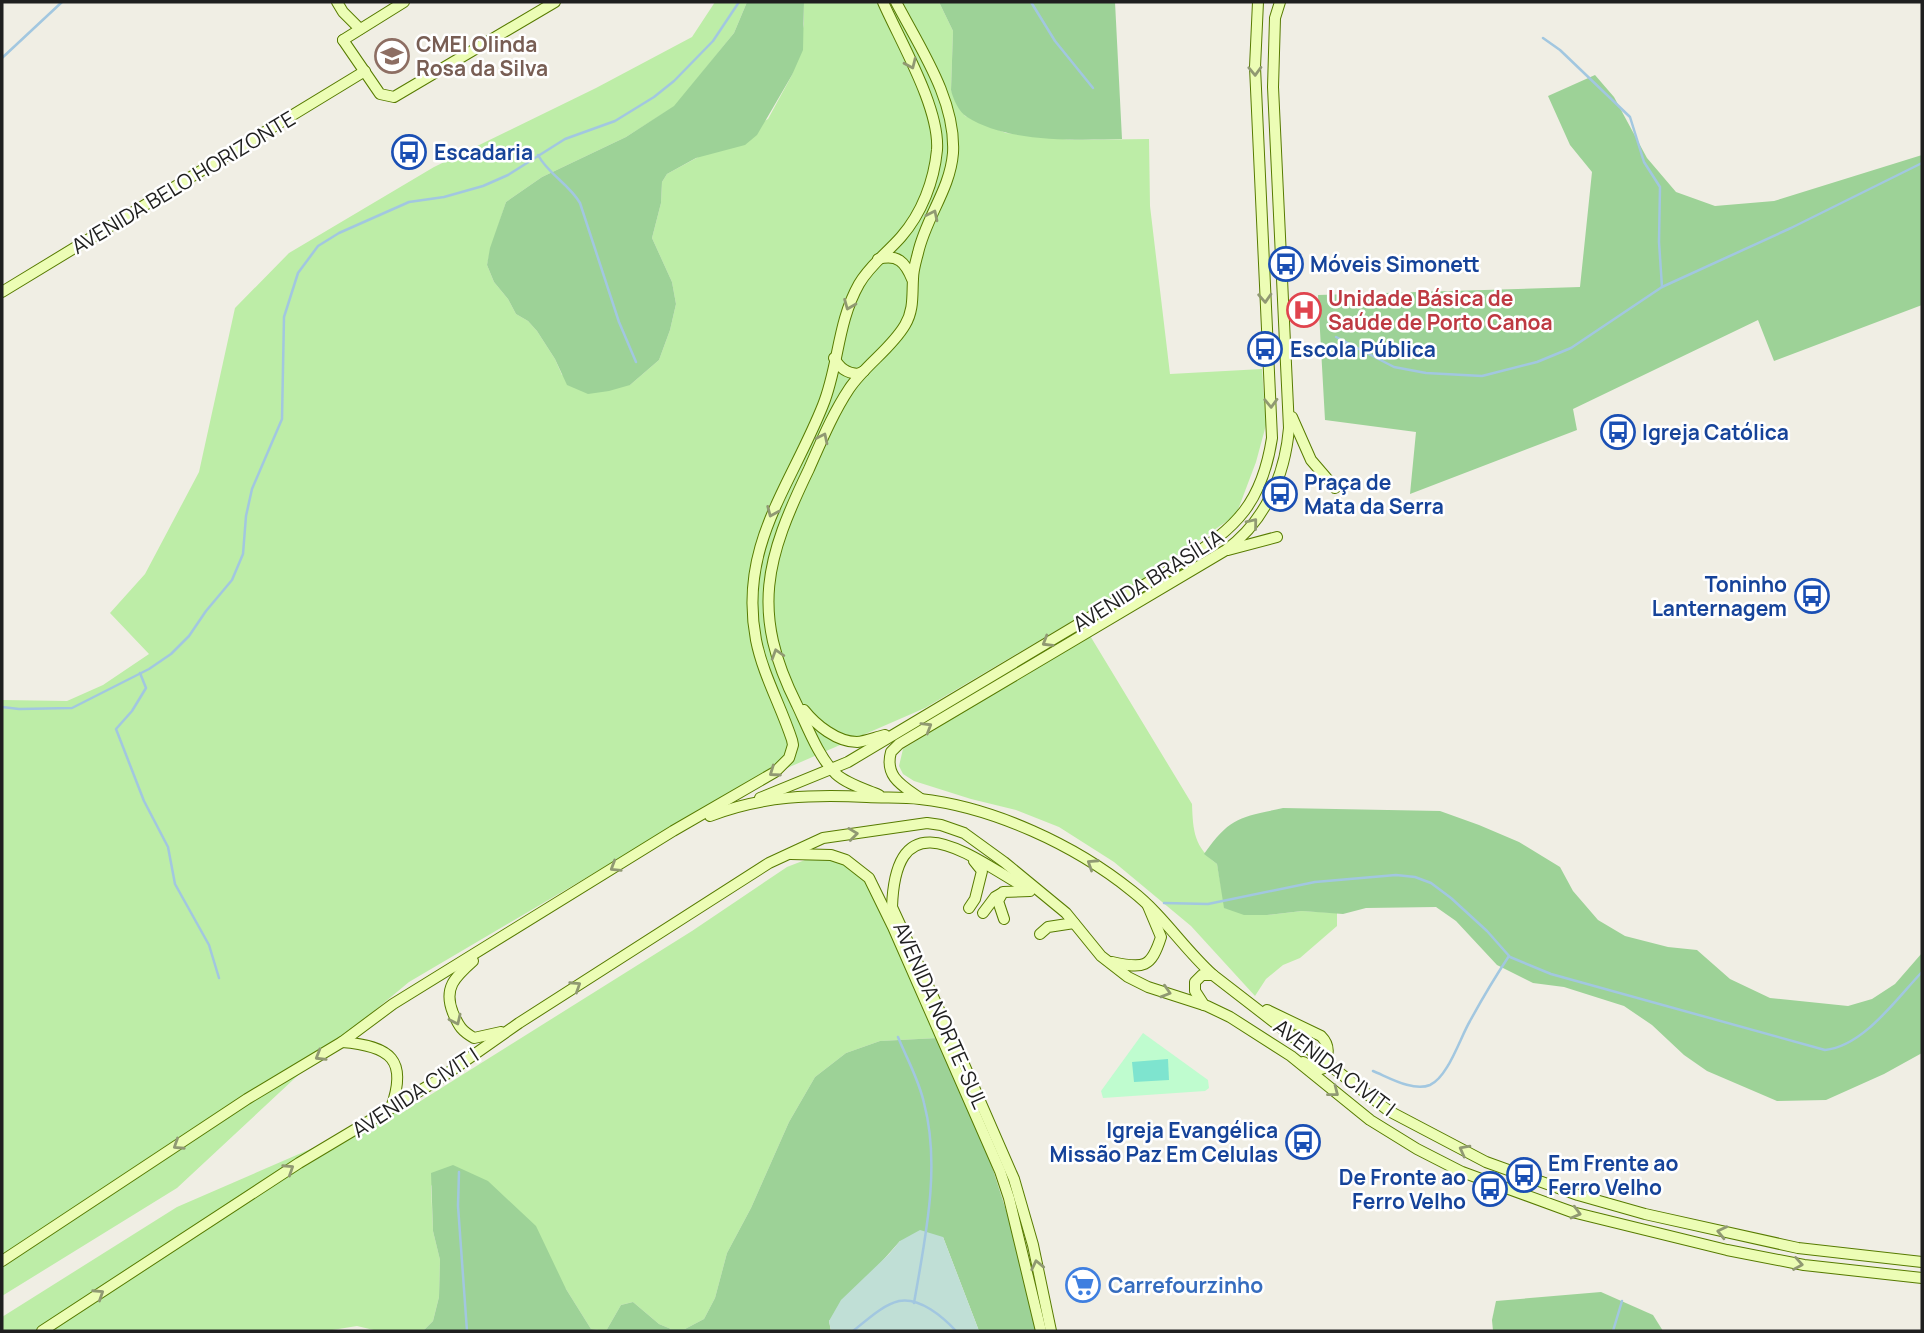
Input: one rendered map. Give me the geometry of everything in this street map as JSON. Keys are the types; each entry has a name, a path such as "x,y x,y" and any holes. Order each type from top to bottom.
{"main road":[{"path":"343,40 404,2"},
{"path":"340,7 343,40 386,97 398,96 555,2"},
{"path":"2,1261 247,1099 342,1042 393,1004 785,764 793,745 765,675 756,642 753,612 758,553 763,533 823,406 849,304 860,282 878,259 904,234 932,183 937,144 935,120 883,2"},
{"path":"884,798 834,773 817,746 792,696 769,624 769,578 772,558 793,501 832,421 849,390 905,324 913,298 912,279 923,236 949,178 953,151 946,101 896,2"},
{"name":"AVENIDA BRASÍLIA","path":"740,805 833,769 898,732 1218,540 1246,511 1268,463 1272,438 1259,176 1255,50 1258,2"},
{"name":"AVENIDA BRASÍLIA","path":"921,799 893,779 889,770 891,752 899,744 1226,550 1257,520 1274,490 1287,445 1288,406 1273,48 1275,18 1280,2"},
{"path":"340,7 360,29"},
{"path":"354,55 353,41 360,29"},
{"name":"AVENIDA BELO HORIZONTE","path":"2,292 365,71"},
{"path":"1258,135 1275,132"},
{"path":"1259,176 1269,180 1277,192"},
{"path":"878,259 891,257 901,260 912,279"},
{"path":"834,358 840,367 848,372 858,374 866,370"},
{"path":"1288,406 1298,435 1311,460 1335,488"},
{"path":"1226,550 1277,537"},
{"path":"792,696 822,728 849,741 863,741 898,732"},
{"path":"673,831 740,805 806,795 921,799"},
{"name":"AVENIDA CIVIT I","path":"921,799 982,812 1050,837 1130,889 1158,913 1194,958 1213,975 1389,1111 1486,1162 1578,1195 1645,1214 1798,1248 1922,1262"},
{"name":"AVENIDA CIVIT I","path":"42,1331 265,1185 438,1080 519,1023 749,875 823,838 927,823 964,833 984,847 1066,913 1107,960 1128,977 1230,1017 1291,1056 1370,1120 1417,1149 1462,1172 1572,1212 1727,1250 1804,1265 1922,1278"},
{"name":"AVENIDA NORTE-SUL","path":"1048,900 964,852 933,841 917,843 908,848 897,871 891,906 1014,1179 1051,1331"},
{"path":"964,852 978,863 982,872 975,899 969,908"},
{"name":"AVENIDA NORTE-SUL","path":"789,854 831,855 846,860 869,878 1000,1171 1041,1331"},
{"path":"983,913 995,897 1003,892 1032,891"},
{"path":"1003,892 998,901 1003,919"},
{"path":"1107,960 1132,966 1147,964 1155,956 1161,937 1147,904"},
{"path":"1040,934 1048,927 1074,923"},
{"path":"490,945 456,976 449,992 449,1003 460,1030 474,1038 494,1035 519,1023"},
{"path":"1205,1006 1195,991 1195,982 1202,975 1213,975"},
{"path":"1240,995 1321,1036 1328,1047 1324,1068 1318,1070 1291,1056"},
{"path":"342,1042 359,1043 390,1056 398,1070 398,1088 391,1108"}],"green space":[{"path":"715,2 747,2 734,33 675,106 626,137 542,177 506,202 487,265 494,282 516,314 528,321 537,331 562,375 630,385 659,360 676,304 672,282 652,238 661,203 662,182 667,174 768,119 792,75 804,24 804,2 939,2 953,31 951,90 965,116 1006,133 1072,140 1149,139 1150,206 1170,374 1262,369 1266,425 1256,462 1236,515 1135,584 925,708 732,792 409,982 309,1065 177,1188 2,1296 2,700 67,701 103,685 149,654 110,613 145,574 199,472 235,308 289,253 434,167 596,88 692,37"},
{"path":"747,2 804,2 803,50 792,75 757,135 745,145 696,158 667,174 662,182 661,203 652,238 672,282 676,304 659,360 630,385 609,391 588,394 567,385 555,359 537,331 528,321 516,314 494,282 487,265 506,202 542,177 626,137 674,106 734,33"},
{"path":"939,2 1115,2 1122,139 1022,136 1002,132 967,117 961,112 951,90 953,31"},
{"path":"1595,75 1614,97 1647,158 1676,192 1715,206 1774,201 1922,155 1922,305 1774,361 1758,320 1573,409 1577,430 1410,494 1416,432 1325,420 1318,295 1580,287 1592,172 1570,145 1548,96"},
{"path":"1089,634 1192,804 1196,838 1209,858 1217,864 1225,908 1267,915 1302,911 1337,913 1337,926 1300,958 1283,965 1266,979 1255,996 1191,926 1114,862 1059,827 1016,810 914,781 903,774 899,766 903,749"},
{"path":"1283,808 1440,811 1479,825 1519,842 1560,867 1573,891 1598,920 1625,936 1668,947 1697,950 1730,979 1770,998 1848,1006 1872,999 1895,984 1922,953 1922,1053 1884,1074 1826,1100 1777,1101 1707,1071 1684,1055 1652,1025 1624,1006 1564,987 1533,983 1497,965 1456,921 1436,907 1366,908 1343,914 1302,911 1267,915 1244,915 1224,908 1217,864 1204,854 1222,832 1237,820"},
{"path":"819,858 835,859 870,884 938,1038 880,1041 846,1053 815,1077 789,1122 751,1208 727,1253 715,1298 704,1319 685,1329 671,1329 659,1324 633,1302 621,1305 606,1331 591,1329 566,1289 431,1185 433,1231 440,1260 439,1297 433,1321 423,1331 378,1331 357,1326 326,1331 2,1331 2,1317 177,1207 419,1102 692,931 787,867"},
{"path":"1143,1033 1208,1080 1209,1088 1205,1091 1103,1098 1101,1091"},
{"path":"938,1038 987,1151 1013,1232 1036,1331 979,1331 943,1237 900,1241 829,1321 831,1331 606,1331 621,1305 633,1302 659,1324 671,1329 685,1329 704,1319 715,1298 727,1253 751,1208 789,1122 815,1077 846,1053 880,1041"},
{"path":"453,1165 488,1181 536,1226 566,1289 591,1329 603,1331 423,1331 433,1321 439,1297 440,1260 433,1231 431,1173"},
{"path":"1601,1292 1653,1315 1663,1331 1493,1331 1496,1301"}],"shaded area":[{"path":"1168,1059 1169,1080 1134,1082 1132,1062"},
{"path":"920,1230 943,1237 979,1331 831,1331 829,1321 841,1300 900,1241"}],"waterway":[{"path":"2,58 62,2"},
{"path":"2,707 72,708 149,669 171,654 189,636 232,580 243,554 246,516 252,489 282,419 284,317 298,273 318,246 339,233 409,202 444,197 483,186 508,175 565,139 615,121 674,81 713,41 739,2"},
{"path":"1031,2 1055,41 1093,88"},
{"path":"1543,38 1560,50 1630,117 1644,162 1660,187 1662,287"},
{"path":"538,155 580,203 619,322 636,362"},
{"path":"1336,337 1394,367 1426,373 1482,376 1537,362 1571,348 1662,287 1791,228 1922,163"},
{"path":"140,673 146,688 132,711 116,729 144,801 168,847 175,884 209,945 219,978"},
{"path":"1164,903 1208,904 1315,882 1396,875 1415,877 1431,883 1451,898 1487,931 1510,957 1551,974 1825,1050 1839,1047 1866,1030 1922,972"},
{"path":"1373,1071 1416,1087 1430,1085 1436,1081 1448,1066 1509,956"},
{"path":"898,1037 922,1094 931,1152 930,1203 914,1303"},
{"path":"459,1172 458,1206 467,1331"},
{"path":"853,1331 886,1306 899,1301 915,1302 931,1309 956,1331"},
{"path":"1613,1331 1622,1301"}],"place":[{"name":"CMEI Olinda Rosa da Silva","path":"392,56"},
{"name":"Escadaria","path":"409,152"},
{"name":"Móveis Simonett","path":"1286,264"},
{"name":"Unidade Básica de Saúde de Porto Canoa","path":"1304,310"},
{"name":"Escola Pública","path":"1265,349"},
{"name":"Igreja Católica","path":"1618,432"},
{"name":"Praça de Mata da Serra","path":"1280,494"},
{"name":"Toninho Lanternagem","path":"1812,596"},
{"name":"Igreja Evangélica Missão Paz Em Celulas","path":"1303,1142"},
{"name":"Em Frente ao Ferro Velho","path":"1524,1175"},
{"name":"De Fronte ao Ferro Velho","path":"1490,1189"},
{"name":"Carrefourzinho","path":"1083,1285"}]}
